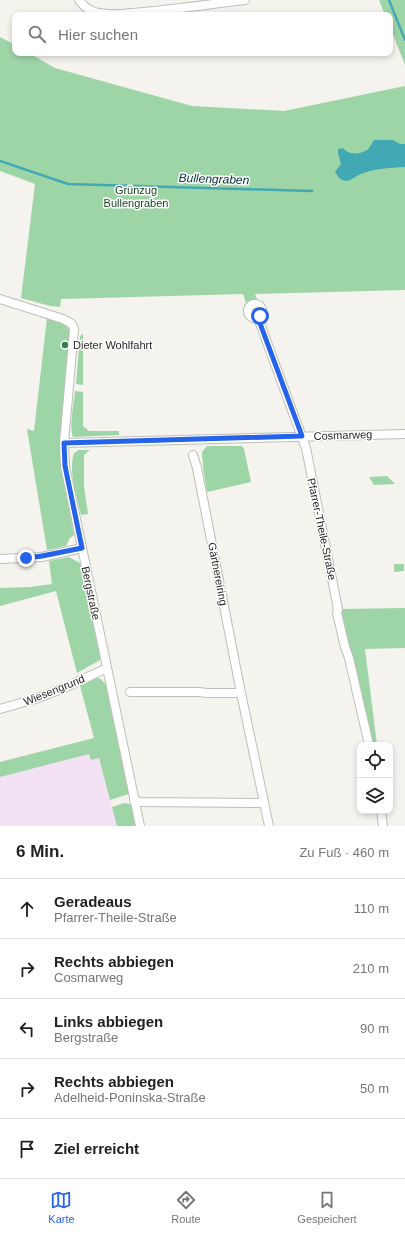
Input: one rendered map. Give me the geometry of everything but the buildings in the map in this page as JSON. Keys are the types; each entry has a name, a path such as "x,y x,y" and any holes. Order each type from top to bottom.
{"street":[{"path":"79,0 90,10 96,12"},
{"path":"133,12 245,0"},
{"name":"Bergstraße","path":"0,299 69,321 74,329 64,443 65,466 140,826"},
{"name":"Pfarrer-Theile-Straße","path":"258,318 306,448 338,609 337,613 368,742"},
{"name":"Cosmarweg","path":"64,443 405,434"},
{"name":"Gärtnereiring","path":"193,455 197,468 241,693 269,826"},
{"path":"0,559 42,556 82,548"},
{"name":"Wiesengrund","path":"0,709 36,699 107,668"},
{"path":"130,692 241,693"},
{"path":"134,800 140,802 264,803"},
{"path":"381,814 383,826"}],"shaded area":[{"path":"94,738 117,826 0,826 0,762"}],"green space":[{"path":"379,0 405,0 405,65 393,35 393,12 384,12"},
{"name":"Grünzug Bullengraben","path":"0,37 12,43 12,56 34,56 55,68 192,106 284,111 405,86 405,290 255,294 257,299 250,300 246,303 243,294 61,299 60,307 50,306 21,298 35,184 0,171"},
{"path":"47,318 64,324 69,330 70,334 60,449 74,535 70,538 66,546 47,550 27,429 34,431"},
{"path":"83,334 83,385 76,384 80,336"},
{"path":"75,391 83,392 83,426 89,431 119,431 119,435 73,437 72,421"},
{"path":"207,446 242,446 244,449 251,482 207,492 202,452"},
{"path":"79,450 90,450 84,455 84,486 88,514 81,515 72,467 74,453"},
{"path":"387,476 395,484 374,485 369,477"},
{"path":"69,557 80,563 100,657 100,660 77,673 56,591 0,606 0,588 30,587 52,584 49,561"},
{"path":"394,564 404,564 404,571 394,572"},
{"path":"405,608 405,648 365,649 377,742 371,742 351,649 348,647 340,611 342,609"},
{"path":"97,678 101,679 106,685 129,794 110,800 99,758 91,760 89,754 0,777 0,762 94,738 80,686"},
{"path":"124,803 131,804 136,826 117,826 112,807"}],"water":[{"path":"374,140 393,140 400,144 405,144 405,167 372,171 361,174 347,181 337,176 335,172 341,164 338,149 343,148 354,154 361,153 368,149"}],"waterway":[{"path":"389,0 405,40"},
{"name":"Bullengraben","path":"0,161 68,184 312,191"}],"place":[{"name":"Dieter Wohlfahrt","path":"65,345"}],"route":[{"path":"26,558 82,548 65,466 64,443 302,436 258,318 260,316"}]}
